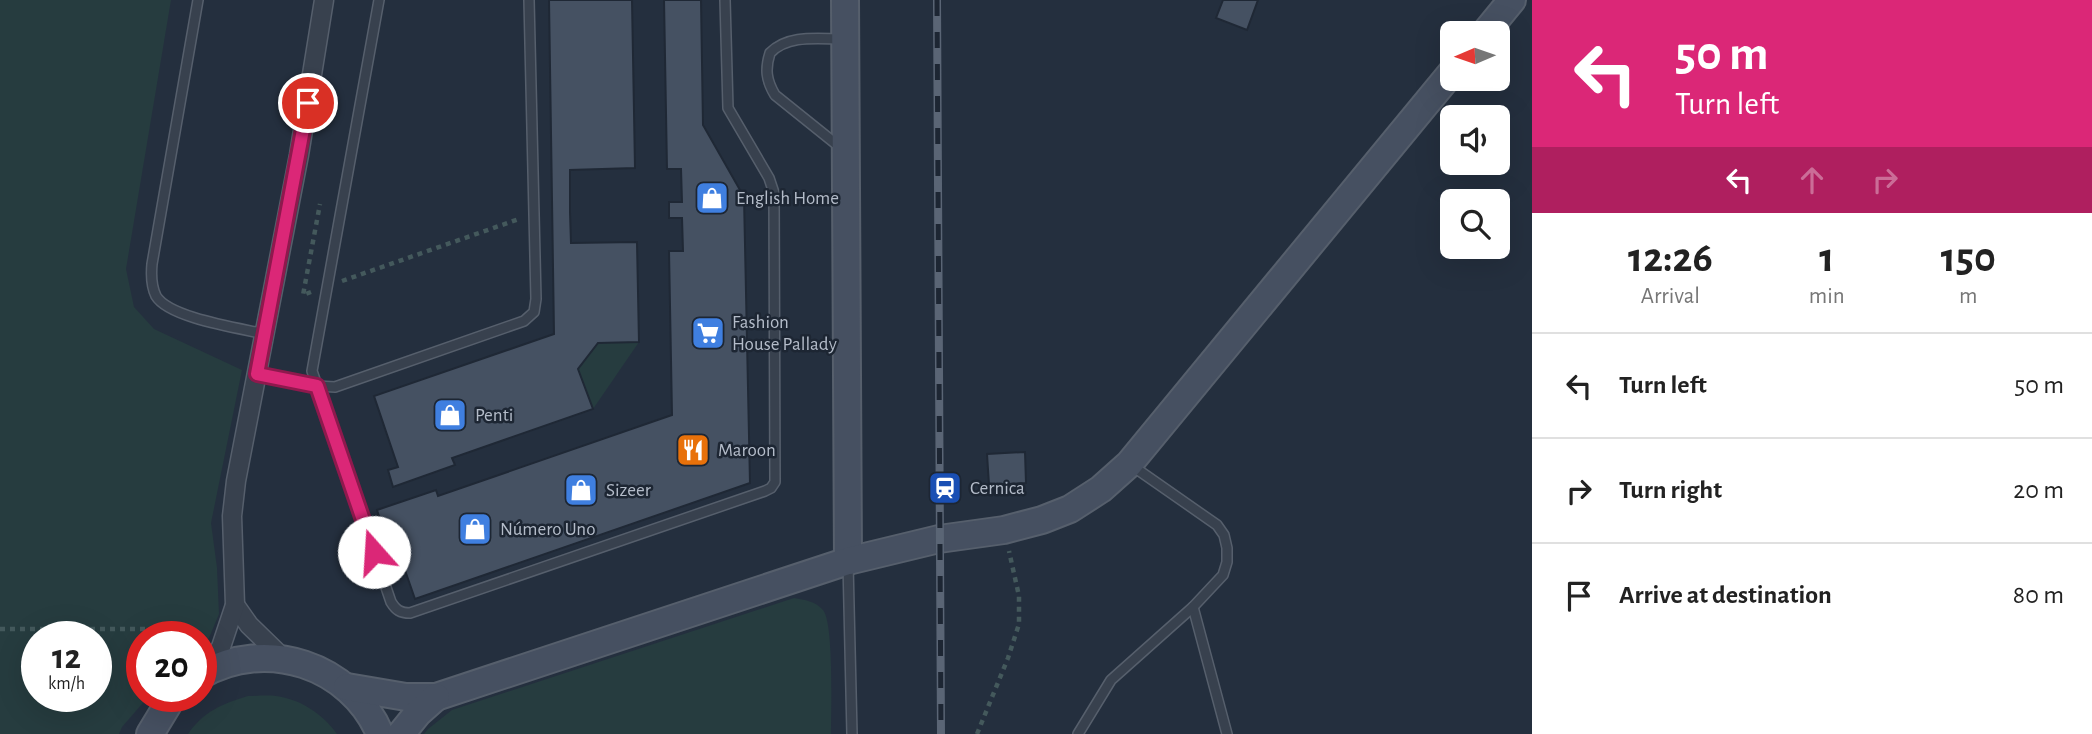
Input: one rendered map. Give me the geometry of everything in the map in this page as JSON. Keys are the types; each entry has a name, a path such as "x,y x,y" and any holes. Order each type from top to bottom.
{"street":[{"path":"217,651 225,637 235,605 233,498 299,155 324,0"},
{"path":"845,0 848,561"},
{"path":"1495,21 1513,0"},
{"path":"347,687 406,696 436,697 848,561 939,539 1004,530 1070,509 1101,489 1129,464 1440,87"},
{"path":"235,605 248,625 284,659"},
{"path":"217,668 231,662 257,658 284,659 307,664 347,687 373,718 380,734"},
{"path":"401,734 436,697"},
{"path":"150,734 163,712"}],"lane":[{"path":"198,0 152,264 153,288 157,298 174,311 265,334"},
{"path":"379,0 313,371 391,602 403,613 410,613 744,499 771,488 775,482 774,193 769,178 728,108 725,0"},
{"path":"257,374 335,387 530,318 536,307 536,299 529,0"},
{"path":"845,39 797,39 785,43 770,53 766,74 775,94 845,152"},
{"path":"1078,734 1111,680 1194,607 1223,575 1227,562 1224,535 1217,525 1129,464"},
{"path":"848,561 852,734"},
{"path":"1194,607 1227,734"}],"path":[{"path":"320,204 303,295 534,214"},
{"path":"977,734 1019,624 1019,596 1004,530"},
{"path":"0,629 126,629"}],"green space":[{"path":"0,0 171,0 126,269 134,307 154,329 242,370 211,523 219,614 216,621 126,621 126,712 135,712 119,734 0,734"},
{"path":"639,342 593,409 578,369 598,343"},
{"path":"794,598 817,605 827,618 831,669 831,734 424,734 452,710"},
{"path":"248,696 276,696 294,700 318,714 337,734 188,734 200,719 210,712 217,712 217,708"}],"building":[{"path":"549,0 632,0 635,168 570,170 570,212 571,243 637,242 639,342 598,343 578,369 593,409 452,458 455,465 393,487 388,470 398,467 374,396 554,334"},
{"name":"Fashion House Pallady","path":"664,0 701,0 703,125 744,197 750,483 415,599 392,533 385,535 377,510 436,490 438,496 672,415 669,251 683,251 682,218 669,218 669,202 682,202 681,169 667,169"},
{"path":"1223,0 1258,0 1247,30 1216,18"},
{"path":"1025,452 1026,483 989,485 987,454"}],"railway":[{"path":"937,0 941,734"}],"place":[{"name":"English Home","path":"712,198"},
{"name":"Fashion House Pallady","path":"708,333"},
{"name":"Penti","path":"450,415"},
{"name":"Maroon","path":"693,450"},
{"name":"Cernica","path":"945,488"},
{"name":"Sizeer","path":"581,490"},
{"name":"Número Uno","path":"475,529"}],"route":[{"path":"308,103 257,374 317,386 374,552"}]}
